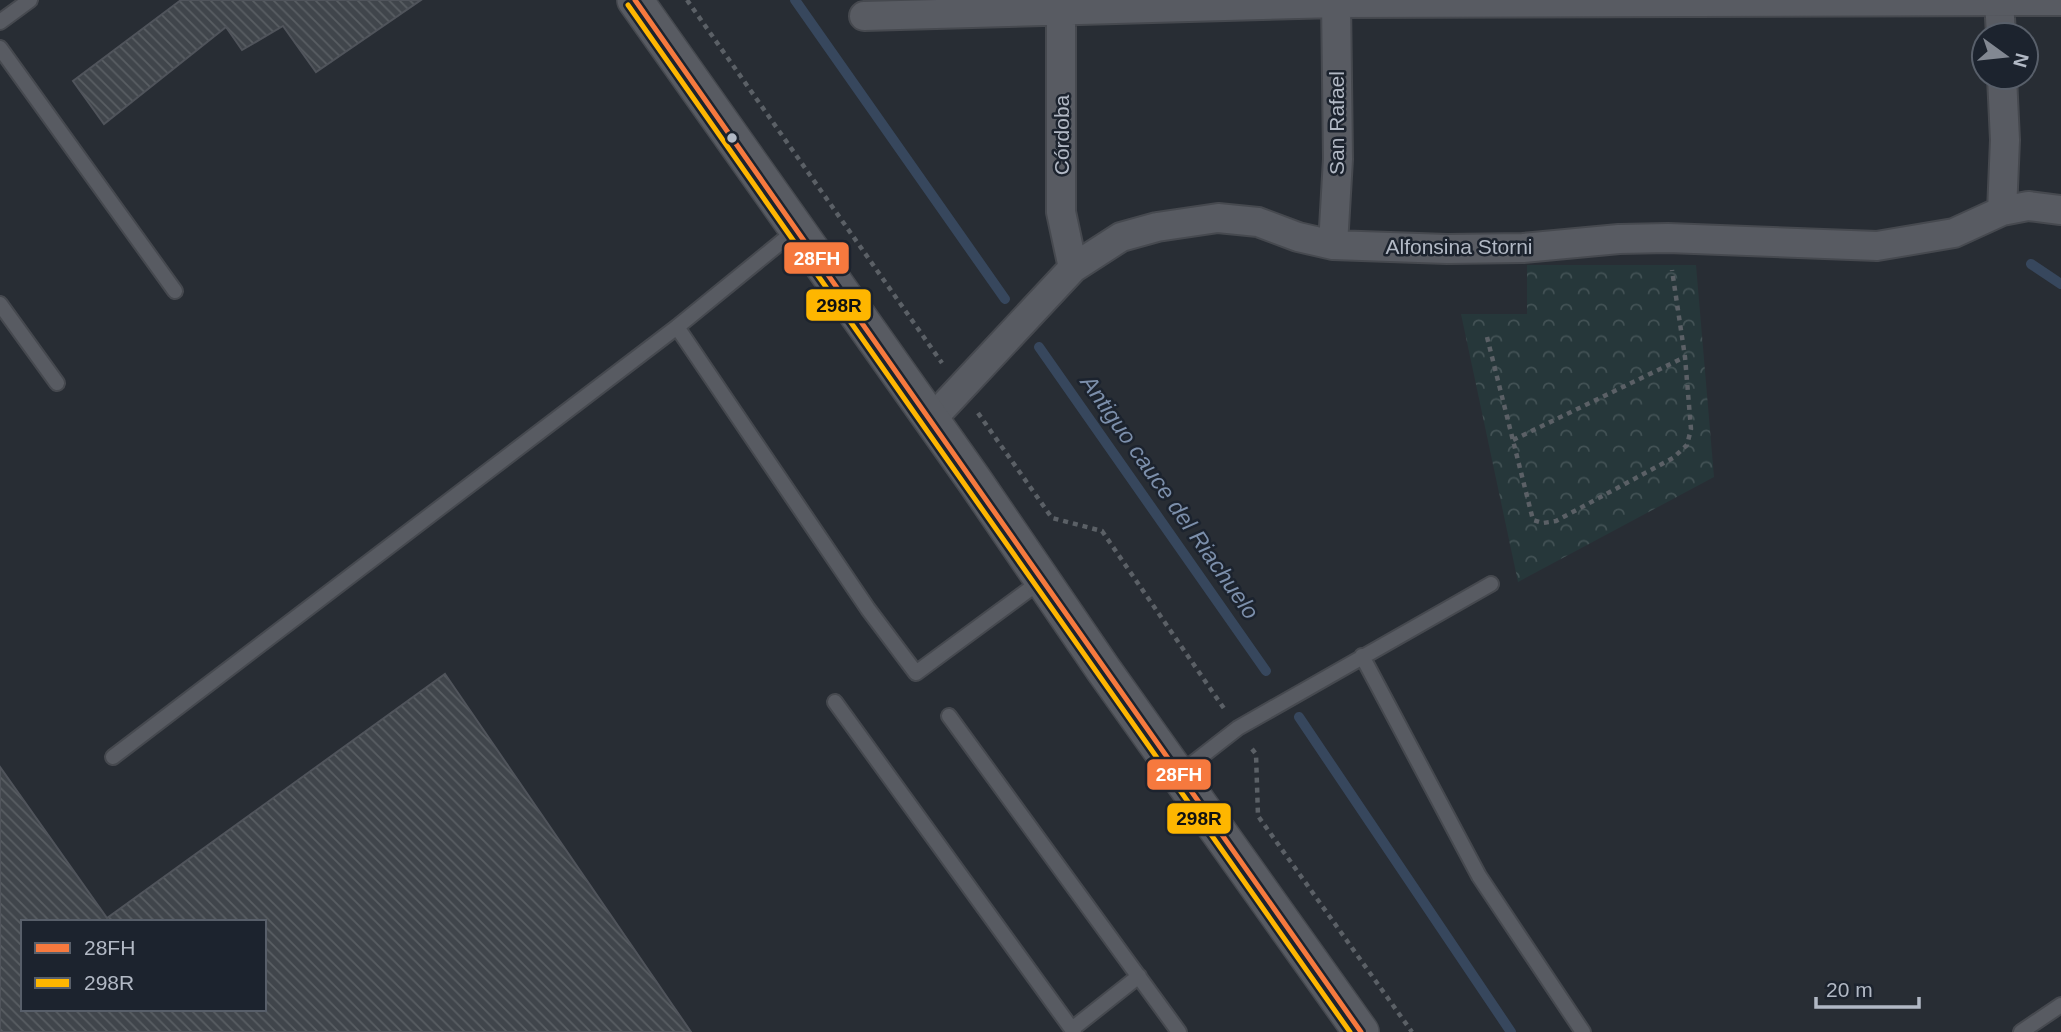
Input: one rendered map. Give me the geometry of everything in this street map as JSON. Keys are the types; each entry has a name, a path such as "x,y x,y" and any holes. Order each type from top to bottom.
{"street":[{"path":"635,0 1103,669 1361,1032"},
{"path":"1999,1 2000,21"},
{"path":"864,16 1095,4 2061,1"},
{"name":"San Rafael","path":"1333,245 1338,159 1336,2"},
{"name":"Córdoba","path":"1061,5 1061,212 1073,268"},
{"path":"2002,211 2005,141 2003,91"},
{"name":"Alfonsina Storni","path":"931,420 1073,268 1121,237 1157,227 1219,218 1258,222 1298,237 1333,245 1447,249 1522,248 1619,239 1668,238 1877,246 1954,233 2002,211 2028,205 2061,210"}],"lane":[{"path":"0,22 30,0"},
{"path":"0,48 175,291"},
{"path":"113,757 677,327 796,230"},
{"path":"0,304 57,383"},
{"path":"677,327 868,609 916,673 1042,580"},
{"path":"1179,774 1238,728 1491,584"},
{"path":"1362,656 1479,876 1583,1032"},
{"path":"835,702 1073,1030 1139,976"},
{"path":"949,716 1179,1032"},
{"path":"2028,1030 2061,1006"}],"path":[{"path":"687,0 1052,518 1102,531 1256,754 1258,816 1412,1032"},
{"path":"1488,337 1533,520 1542,523 1556,522 1673,458 1687,445 1691,429 1685,357 1668,238"},
{"path":"1513,440 1685,357"}],"green space":[{"path":"1527,265 1696,265 1714,477 1518,582 1461,314 1527,314"}],"building":[{"path":"181,0 421,0 316,72 283,26 242,50 226,27 104,124 73,81"},
{"path":"445,674 691,1032 0,1032 0,767 107,918"}],"waterway":[{"name":"Antiguo cauce del Riachuelo","path":"795,0 1005,299"},
{"path":"2031,264 2061,284"},
{"name":"Antiguo cauce del Riachuelo","path":"1039,347 1266,671"},
{"name":"Antiguo cauce del Riachuelo","path":"1299,717 1511,1032"}],"transit line":[{"name":"28FH","path":"635,0 1361,1032"},
{"name":"298R","path":"628,5 1350,1032"}]}
